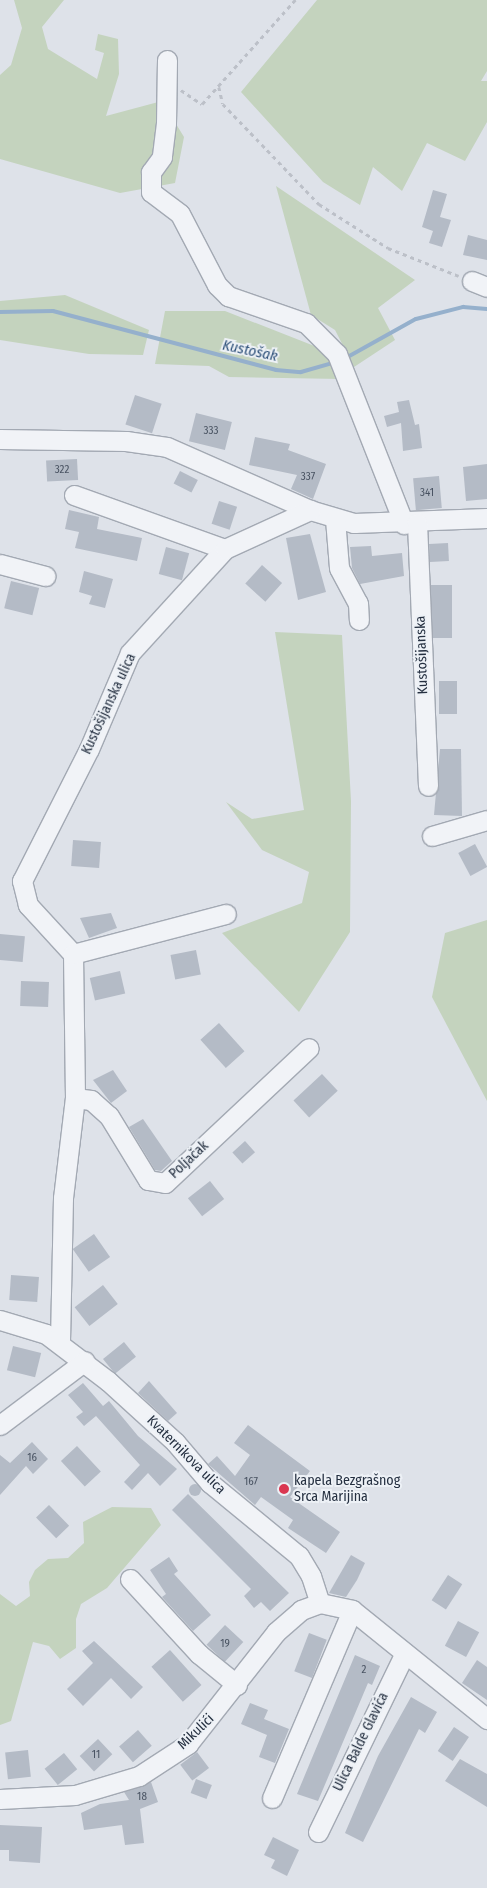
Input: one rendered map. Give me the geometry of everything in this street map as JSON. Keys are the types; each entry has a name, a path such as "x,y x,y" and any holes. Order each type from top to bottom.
{"street":[{"path":"167,60 170,82"},
{"name":"Kustošijanska","path":"170,82 162,157 151,172 152,192 180,214 217,285 228,296 306,323 337,354 410,524 428,786"},
{"path":"0,439 109,440 167,447 310,510 335,519 410,524 487,518"},
{"path":"74,495 225,549"},
{"name":"Kustošijanska ulica","path":"74,954 28,905 22,881 89,749 130,653 225,549 310,510"},
{"path":"335,519 339,568 358,604 360,620"},
{"path":"0,564 45,576"},
{"path":"432,836 487,820"},
{"path":"60,1341 62,1198 75,1098 74,954 226,914"},
{"name":"Poljačak","path":"75,1098 91,1100 109,1116 148,1180 165,1182 308,1048"},
{"name":"Kvaternikova ulica","path":"0,1320 60,1341 85,1362 175,1442 210,1483 299,1556 312,1576 320,1603"},
{"path":"0,1425 85,1362"},
{"path":"130,1579 199,1654 237,1685"},
{"path":"320,1603 352,1610 487,1719"},
{"name":"Mikulići","path":"0,1799 75,1795 139,1776 188,1744 288,1620 320,1603"},
{"path":"272,1798 352,1610"},
{"name":"Ulica Balde Glavića","path":"318,1832 405,1652"}],"path":[{"path":"170,82 202,104 219,88 295,0"},
{"path":"219,88 223,104 319,204 388,248 480,284"}],"green space":[{"path":"14,0 64,0 42,27 48,49 97,79 104,53 95,50 98,34 118,39 119,74 106,116 162,101 184,137 175,183 120,193 0,159 0,75 11,65 22,28"},
{"path":"317,0 487,0 487,71 481,81 487,81 487,122 465,161 427,143 402,191 373,167 360,205 323,182 241,92"},
{"path":"276,186 415,280 378,308 395,340 354,367 335,330 311,315"},
{"path":"65,295 149,330 143,355 89,354 0,340 0,301"},
{"path":"165,311 225,311 322,349 341,379 229,377 209,366 155,364"},
{"path":"275,632 342,635 351,801 350,932 299,1012 222,933 302,903 309,872 262,850 226,802 252,819 304,810"},
{"path":"487,920 487,1101 432,997 445,933"},
{"path":"112,1507 151,1508 161,1525 107,1588 81,1604 76,1619 76,1648 60,1659 49,1646 33,1642 11,1721 0,1725 0,1594 16,1606 30,1596 29,1582 35,1570 48,1559 68,1558 84,1543 83,1522"}],"building":[{"path":"433,190 447,194 440,217 451,220 442,247 429,243 433,231 422,227"},
{"path":"468,235 487,240 487,260 463,255"},
{"path":"135,395 162,404 152,433 125,424"},
{"path":"409,400 415,425 419,424 422,448 403,451 401,423 387,427 384,416 399,412 397,402"},
{"path":"196,413 232,422 225,450 189,441"},
{"path":"255,437 290,444 288,450 326,464 313,499 291,489 297,475 249,465"},
{"path":"77,459 78,480 47,482 46,461"},
{"path":"487,464 487,499 466,501 463,467"},
{"path":"180,471 198,480 191,493 174,483"},
{"path":"439,476 442,508 416,510 413,478"},
{"path":"219,501 237,507 230,530 212,524"},
{"path":"69,510 99,517 97,529 142,538 137,561 75,548 79,532 65,529"},
{"path":"310,534 326,592 298,600 286,538"},
{"path":"448,543 449,561 430,562 429,544"},
{"path":"371,546 372,556 402,553 404,576 360,584 352,568 350,547"},
{"path":"166,547 189,553 182,580 159,574"},
{"path":"262,565 282,583 265,602 245,584"},
{"path":"84,571 113,579 105,608 89,604 92,596 79,592"},
{"path":"11,581 39,588 32,615 4,608"},
{"path":"431,585 452,585 452,638 431,638"},
{"path":"439,681 457,681 457,714 439,714"},
{"path":"440,749 461,749 462,816 434,815"},
{"path":"73,840 101,842 99,868 71,866"},
{"path":"475,844 487,867 470,876 458,853"},
{"path":"111,913 117,928 89,938 80,918"},
{"path":"0,934 25,936 23,962 0,960"},
{"path":"196,950 201,975 175,980 170,955"},
{"path":"120,971 125,993 95,1000 90,978"},
{"path":"21,981 49,982 48,1007 20,1006"},
{"path":"219,1023 244,1051 226,1068 200,1040"},
{"path":"113,1070 127,1091 111,1103 93,1080"},
{"path":"322,1074 338,1091 309,1117 293,1101"},
{"path":"143,1119 172,1161 161,1171 155,1170 129,1127"},
{"path":"245,1141 255,1152 242,1164 232,1152"},
{"path":"210,1181 224,1199 202,1216 188,1198"},
{"path":"94,1234 110,1257 89,1272 73,1249"},
{"path":"11,1275 39,1277 37,1302 9,1300"},
{"path":"103,1285 118,1304 89,1326 75,1307"},
{"path":"124,1342 136,1357 115,1374 103,1359"},
{"path":"13,1346 41,1353 35,1377 7,1370"},
{"path":"149,1381 177,1413 168,1421 138,1393"},
{"path":"83,1383 103,1406 109,1401 138,1436 177,1469 160,1486 148,1473 132,1490 124,1482 140,1465 96,1416 84,1426 76,1417 83,1412 68,1395"},
{"path":"248,1425 310,1471 290,1497 340,1532 326,1553 288,1528 293,1520 261,1497 255,1505 208,1464 217,1456 235,1476 250,1455 234,1443"},
{"path":"32,1442 48,1459 33,1474 26,1466 0,1495 0,1455 10,1463"},
{"path":"77,1446 101,1472 85,1487 61,1461"},
{"path":"193,1484 197,1484 201,1490 197,1496 193,1496 189,1492 189,1488"},
{"path":"188,1494 289,1593 270,1611 261,1602 254,1608 244,1596 251,1589 172,1510"},
{"path":"49,1505 69,1526 56,1538 36,1518"},
{"path":"351,1555 365,1563 357,1580 346,1597 329,1593"},
{"path":"169,1557 178,1571 174,1574 211,1615 193,1631 162,1597 166,1594 150,1570"},
{"path":"448,1575 462,1584 446,1609 432,1600"},
{"path":"458,1621 479,1632 466,1657 445,1646"},
{"path":"225,1625 243,1642 225,1662 207,1645"},
{"path":"309,1633 327,1640 312,1678 294,1671"},
{"path":"94,1641 143,1687 131,1699 111,1678 83,1706 67,1689 93,1663 82,1651"},
{"path":"170,1650 201,1685 183,1702 151,1667"},
{"path":"355,1655 380,1666 372,1685 368,1683 318,1801 297,1794"},
{"path":"477,1660 487,1667 487,1700 462,1683"},
{"path":"411,1697 437,1712 425,1733 419,1729 363,1842 345,1833 378,1756"},
{"path":"250,1703 268,1710 264,1719 289,1729 275,1763 259,1757 267,1735 241,1724"},
{"path":"454,1727 469,1737 453,1761 438,1751"},
{"path":"138,1730 152,1746 133,1762 119,1746"},
{"path":"98,1739 112,1754 94,1771 80,1756"},
{"path":"28,1750 31,1777 8,1779 5,1752"},
{"path":"197,1752 209,1768 192,1781 180,1765"},
{"path":"64,1753 77,1769 58,1785 45,1769"},
{"path":"460,1759 487,1774 487,1807 445,1781"},
{"path":"196,1779 212,1785 206,1799 191,1793"},
{"path":"151,1782 158,1802 140,1809 144,1843 125,1845 122,1825 84,1830 81,1813 100,1804 129,1800 124,1792"},
{"path":"0,1825 42,1827 40,1863 9,1861 9,1850 0,1850"},
{"path":"273,1837 299,1850 287,1876 271,1868 275,1860 264,1855"}],"waterway":[{"name":"Kustošak","path":"344,359 416,319 463,307 487,309"},
{"name":"Kustošak","path":"0,312 53,311 276,370 301,372 335,362"}],"place":[{"name":"kapela Bezgrašnog Srca Marijina","path":"284,1489"}]}
